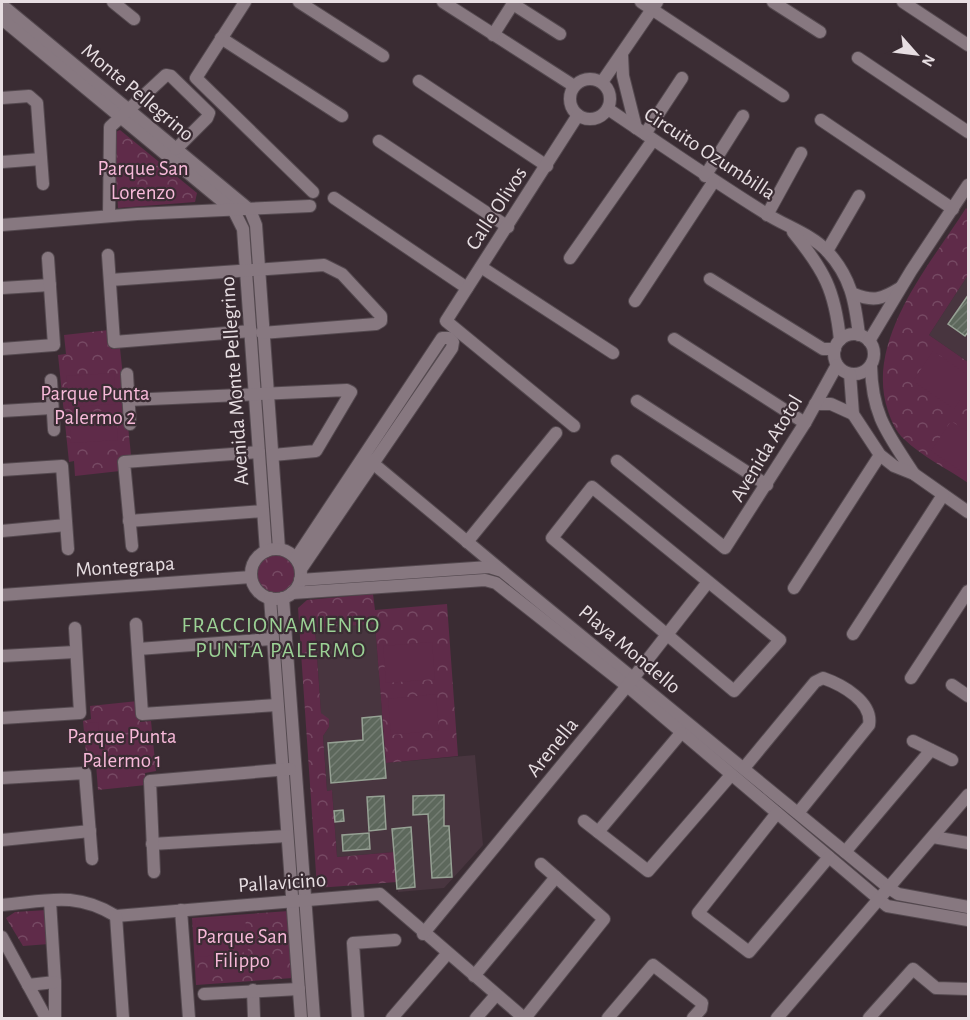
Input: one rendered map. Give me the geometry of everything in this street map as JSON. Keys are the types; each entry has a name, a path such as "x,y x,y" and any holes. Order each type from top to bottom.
{"street":[{"path":"245,2 196,78 313,192"},
{"path":"299,2 383,56"},
{"path":"443,2 574,86"},
{"path":"640,2 654,5 783,96"},
{"path":"773,2 820,32"},
{"path":"903,2 969,45"},
{"path":"117,3 134,19"},
{"path":"493,35 513,3 560,34"},
{"name":"Monte Pellegrino","path":"2,5 234,211"},
{"path":"602,82 654,5"},
{"name":"Monte Pellegrino","path":"2,19 176,149 250,210"},
{"path":"221,38 342,117"},
{"path":"622,55 623,76 645,134"},
{"path":"858,58 969,132"},
{"path":"109,216 109,131 166,75 171,75 209,113 207,118 176,149"},
{"path":"592,78 602,82 609,89 611,99 608,109 600,117 589,119 578,115 572,107 570,96 574,86 582,80 592,78"},
{"path":"570,258 645,134 682,78"},
{"path":"419,81 547,166"},
{"path":"2,98 29,96 37,103 43,184"},
{"name":"Circuito Ozumbilla","path":"608,109 767,215 814,240 827,251 840,268 854,294 864,338"},
{"name":"Calle Olivos","path":"574,426 446,321 578,115"},
{"path":"635,301 710,178 743,116"},
{"path":"822,120 953,209"},
{"path":"379,141 508,227"},
{"path":"767,215 801,153"},
{"path":"2,162 41,159"},
{"path":"864,338 901,288 953,209 965,199 969,185"},
{"path":"827,251 860,196"},
{"path":"334,198 467,288"},
{"path":"2,225 109,216 310,206"},
{"name":"Avenida Monte Pellegrino","path":"250,210 256,225 253,272 256,332 254,394 263,511 273,550"},
{"name":"Avenida Monte Pellegrino","path":"234,211 243,229 253,272"},
{"name":"Circuito Ozumbilla","path":"790,229 819,263 830,287 837,312 837,344"},
{"path":"108,255 114,342 376,324 381,321 381,316 333,268 324,265 253,272 110,280"},
{"path":"2,349 54,345 48,258"},
{"path":"481,267 613,353"},
{"path":"710,279 823,349 837,344 849,335 864,338 874,349 871,366 874,406 884,429 914,474"},
{"path":"2,288 50,285"},
{"path":"854,294 873,300 883,299 901,288"},
{"name":"Avenida Monte Pellegrino","path":"256,332 268,394 273,455 273,550"},
{"path":"299,569 375,463 452,348 453,342 449,338 442,338 363,456 299,569 288,595 296,769 314,1018"},
{"path":"674,339 805,423"},
{"path":"837,344 837,365 850,375 862,374 871,366"},
{"name":"Avenida Atotol","path":"617,461 725,548 805,423 837,365"},
{"path":"127,374 130,424"},
{"path":"850,375 853,414 880,455 894,466 914,474 969,512"},
{"path":"51,380 54,430"},
{"path":"128,400 347,390 351,395 316,451 273,455"},
{"path":"637,401 767,485"},
{"path":"815,404 831,404 853,414"},
{"path":"2,411 52,408"},
{"path":"467,542 556,433"},
{"path":"132,546 124,462 259,452"},
{"path":"794,588 880,455"},
{"path":"363,456 375,463 502,571"},
{"path":"2,470 62,466 69,549"},
{"path":"592,487 780,640 734,690 666,634 552,538 592,487"},
{"path":"853,634 943,495"},
{"path":"129,521 263,511"},
{"path":"2,531 66,525"},
{"path":"288,595 270,598 258,591 251,577 252,566 258,557 273,550 299,569"},
{"name":"Playa Mondello","path":"288,595 489,567 502,571 630,682 681,733 879,900"},
{"name":"Playa Mondello","path":"299,569 414,579 485,580 496,583 744,768 889,888"},
{"name":"Montegrapa","path":"2,595 251,577"},
{"name":"Arenella","path":"423,934 630,682 708,582"},
{"path":"911,678 969,591"},
{"path":"270,598 301,1018"},
{"path":"136,624 142,714 277,705"},
{"path":"2,718 80,713 75,628"},
{"path":"138,649 272,639"},
{"path":"2,656 75,652"},
{"path":"744,768 815,682 823,678 834,682 867,706 871,715 869,725 798,813"},
{"path":"952,685 969,696"},
{"path":"598,832 681,733"},
{"path":"913,741 952,760"},
{"path":"845,852 931,750"},
{"path":"154,872 149,789 152,779 296,769"},
{"path":"2,778 85,773 92,859"},
{"path":"584,821 648,871 731,775"},
{"path":"777,1018 969,795"},
{"path":"777,813 698,913 749,952 829,857"},
{"path":"2,840 90,831"},
{"path":"152,844 287,836"},
{"path":"933,837 969,843"},
{"path":"524,1018 604,919 541,864"},
{"path":"474,976 556,877"},
{"path":"889,888 898,894 969,907"},
{"name":"Pallavicino","path":"116,916 380,894 423,934 524,1018"},
{"path":"879,900 887,906 969,920"},
{"path":"50,901 56,982 55,1018"},
{"path":"2,905 85,901 116,916 123,1018"},
{"path":"181,910 189,1018"},
{"path":"2,938 46,1018"},
{"path":"358,1018 353,943 395,940"},
{"path":"392,1018 447,954"},
{"path":"608,1018 653,965 702,1003 701,1009 693,1018"},
{"path":"869,1018 913,969 936,988 969,989"},
{"path":"28,985 56,982"},
{"path":"204,994 298,989"},
{"path":"253,990 254,1018"},
{"path":"476,1018 496,995"}],"shaded area":[{"path":"968,275 968,362 929,335"},
{"path":"375,623 386,763 475,755 483,845 444,888 398,892 394,852 337,857 332,790 327,791 323,736 329,727 321,713 315,628"}],"green space":[{"name":"Parque San Lorenzo","path":"120,130 197,193 195,202 118,208 113,133"},
{"path":"966,208 968,210 968,275 929,335 968,362 968,483 918,451 901,436 889,414 883,384 885,357 904,304"},
{"name":"Parque Punta Palermo 2","path":"109,330 111,349 120,348 131,455 119,457 120,471 75,476 74,461 69,462 58,355 66,354 64,335"},
{"path":"933,351 968,375 968,388 954,409 913,381"},
{"path":"114,373 116,404 69,407 66,376"},
{"path":"116,410 118,440 71,443 69,413"},
{"path":"951,421 968,432 968,476 931,451"},
{"path":"277,555 291,561 297,575 291,589 277,595 263,589 257,575 263,561"},
{"path":"373,594 375,610 447,604 458,756 386,763 375,624 315,628 321,713 329,719 329,727 323,736 327,791 332,790 337,857 394,852 397,882 317,888 298,608 307,600"},
{"path":"432,642 435,679 386,683 383,646"},
{"path":"436,694 439,730 391,735 388,699"},
{"name":"Parque Punta Palermo 1","path":"138,701 140,722 151,721 156,771 145,773 146,785 98,790 96,764 87,765 83,721 91,719 90,706"},
{"path":"98,722 100,753 88,753 86,723"},
{"path":"47,910 49,944 23,946 6,918 15,912"},
{"name":"Parque San Filippo","path":"289,911 293,978 196,985 192,918"},
{"path":"245,916 248,952 198,957 195,920"}],"building":[{"path":"969,294 969,331 965,336 948,324"},
{"path":"381,716 386,778 331,783 328,743 363,740 362,718"},
{"path":"444,795 444,826 449,826 452,877 432,878 428,814 413,815 413,796"},
{"path":"384,796 386,829 369,831 367,797"},
{"path":"343,810 344,821 335,822 334,811"},
{"path":"411,827 415,887 397,889 392,829"},
{"path":"369,833 370,849 343,851 342,835"}],"district":[{"name":"FRACCIONAMIENTO PUNTA PALERMO","path":"281,636"}]}
